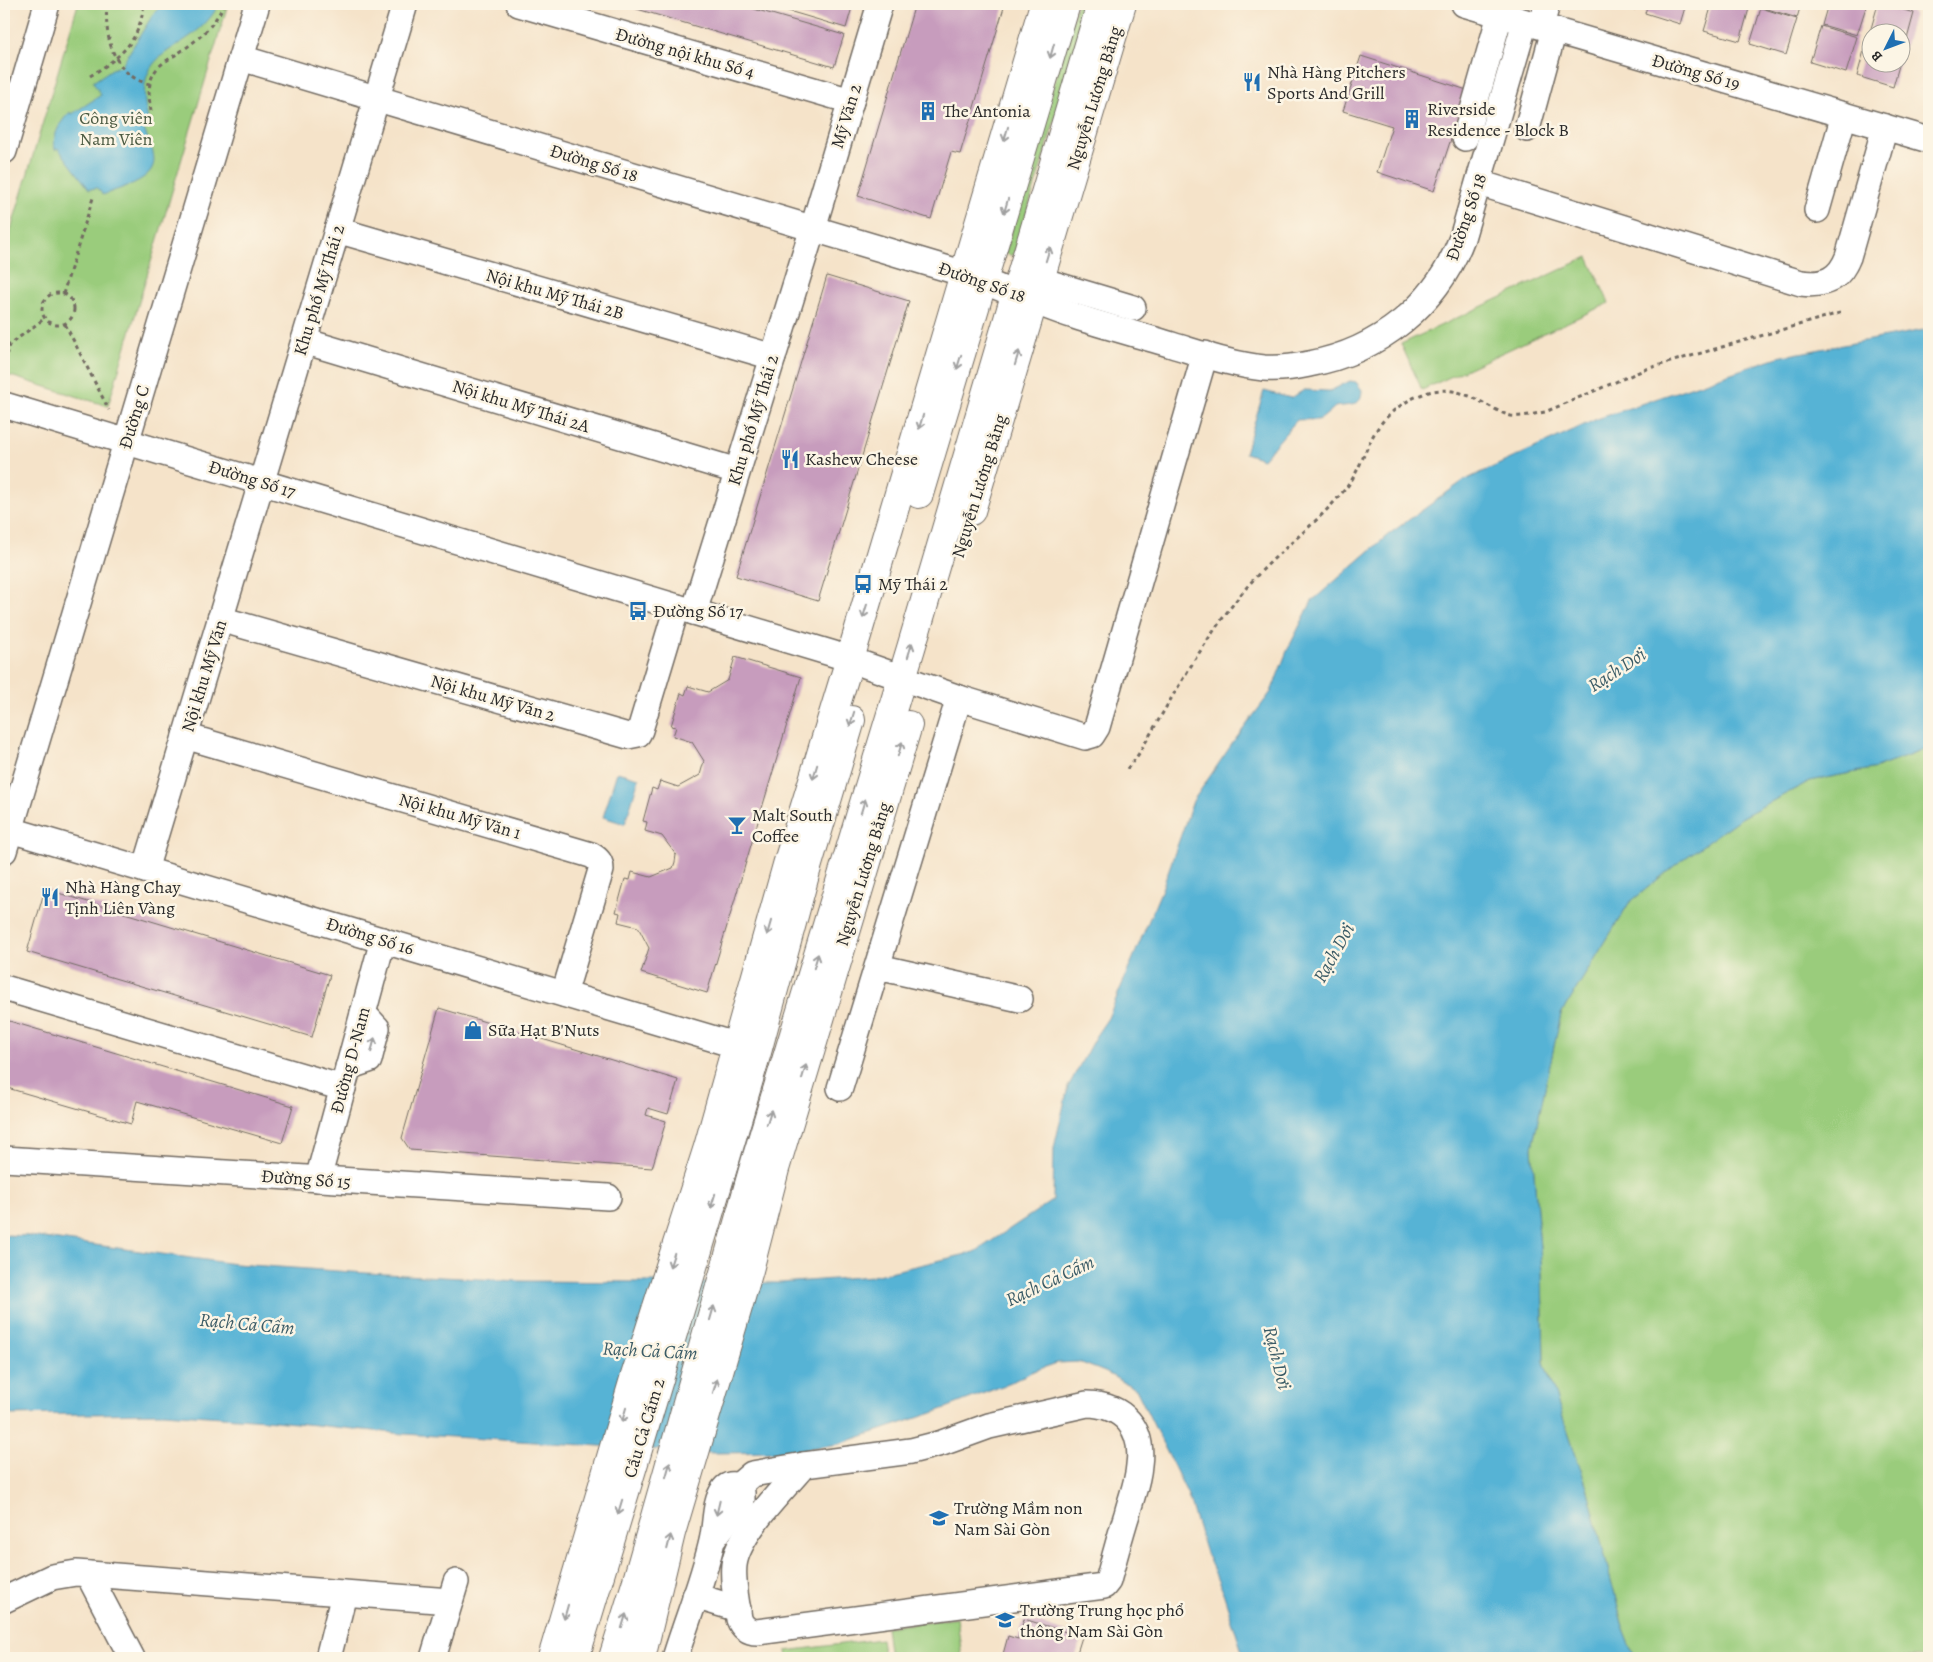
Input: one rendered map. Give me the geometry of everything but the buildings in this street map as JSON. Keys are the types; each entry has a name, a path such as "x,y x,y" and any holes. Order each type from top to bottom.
{"main road":[{"path":"974,278 1044,4"},
{"path":"747,1049 806,870 859,662 974,278 1066,4"},
{"name":"Nguyễn Lương Bằng","path":"1030,291 1101,4"},
{"name":"Nguyễn Lương Bằng","path":"765,1166 1030,291 1122,4"},
{"name":"Cầu Cả Cấm 2","path":"588,1576 718,1151 747,1049"},
{"name":"Cầu Cả Cấm 2","path":"647,1587 765,1166"},
{"path":"552,1658 588,1576"},
{"path":"575,1658 588,1576"},
{"path":"612,1658 647,1587"},
{"path":"641,1658 647,1587"}],"street":[{"path":"4,151 48,4"},
{"name":"Đường C","path":"6,836 127,442 257,4"},
{"path":"377,98 404,4"},
{"name":"Đường nội khu Số 4","path":"519,4 850,101"},
{"name":"Mỹ Văn 2","path":"812,228 880,4"},
{"name":"Đường Số 19","path":"1464,4 1500,14 1542,21 1885,128 1928,135"},
{"path":"1465,138 1500,14"},
{"path":"1527,129 1542,21"},
{"name":"Đường Số 18","path":"241,58 974,278 1030,291 1074,316 1245,365 1266,368 1322,362 1381,338 1417,309 1447,272 1462,238 1479,183 1542,21"},
{"name":"Khu phố Mỹ Thái 2","path":"262,482 377,98"},
{"path":"1817,210 1844,116"},
{"path":"1479,183 1800,283 1821,283 1838,273 1845,266 1885,128"},
{"name":"Khu phố Mỹ Thái 2","path":"686,609 737,471 812,228"},
{"name":"Nội khu Mỹ Thái 2B","path":"337,230 773,357"},
{"path":"1030,291 1133,308"},
{"name":"Nội khu Mỹ Thái 2A","path":"304,341 737,471"},
{"name":"Đường Số 17","path":"4,405 859,662 959,698 1085,737 1095,732 1205,354"},
{"name":"Nội khu Mỹ Văn","path":"146,870 262,482"},
{"name":"Nội khu Mỹ Văn 2","path":"220,619 628,736 638,734 640,730 686,609"},
{"path":"840,1088 959,698"},
{"name":"Nội khu Mỹ Văn 1","path":"185,736 597,858 601,863 601,870 564,994"},
{"name":"Đường Số 16","path":"6,836 146,870 747,1049"},
{"name":"Đường D-Nam","path":"318,1179 383,940"},
{"path":"878,967 1020,998"},
{"path":"4,988 346,1078"},
{"name":"Đường Số 15","path":"4,1159 608,1197"},
{"path":"675,1658 712,1541 742,1500 742,1492 738,1486 752,1474 804,1465 911,1451 942,1443 990,1426 1088,1404 1104,1406 1117,1411 1128,1420 1136,1434 1140,1458 1138,1472 1108,1581 1102,1587 757,1632 749,1630 741,1625 738,1609 734,1571 740,1545 752,1527 804,1465"},
{"path":"4,1600 52,1577 64,1574 88,1574 344,1594 453,1591 433,1658"},
{"path":"88,1574 132,1658"},
{"path":"328,1658 344,1594"},
{"path":"695,1596 738,1609"}],"path":[{"path":"108,4 107,33 116,58 121,66 134,78 150,84"},
{"path":"90,76 116,58 128,46 137,31 144,4"},
{"path":"151,111 150,84 158,68 191,44 210,27 224,4"},
{"path":"63,294 92,198"},
{"path":"55,293 63,294 69,297 74,306 73,317 65,324 55,325 45,318 42,306 47,298 55,293"},
{"path":"1127,769 1138,755 1207,642 1233,604 1263,568 1317,521 1333,504 1349,485 1374,433 1394,411 1407,401 1427,392 1457,391 1511,416 1528,416 1545,412 1646,369 1842,312"},
{"path":"4,363 9,345 45,318"},
{"path":"65,324 109,410"}],"green space":[{"name":"Công viên Nam Viên","path":"78,4 228,4 108,406 4,374 4,253"},
{"path":"1077,4 1090,4 1014,255 1009,255 1005,253"},
{"path":"1588,257 1609,303 1422,390 1401,344"},
{"path":"1929,748 1929,1658 1635,1658 1623,1627 1588,1491 1544,1362 1542,1273 1532,1148 1561,1014 1629,903 1674,866 1742,817 1810,781 1876,768"},
{"path":"957,1618 962,1658 890,1658 886,1627"},
{"path":"881,1639 884,1658 787,1658 786,1651"}],"water":[{"path":"163,4 219,4 207,21 193,34 166,52 155,63 147,76 144,94 148,119 141,122 153,151 154,160 152,167 148,173 134,183 103,195 97,188 89,189 58,148 55,150 56,134 60,124 70,112 72,114 101,95 93,82 112,69 121,66 154,13"},
{"path":"1929,329 1929,748 1876,768 1810,781 1742,817 1674,866 1629,903 1561,1014 1532,1148 1542,1273 1544,1362 1588,1491 1623,1627 1635,1658 1244,1658 1222,1589 1206,1553 1187,1493 1136,1389 1105,1372 1079,1362 1057,1363 938,1411 839,1444 785,1452 714,1453 404,1434 266,1420 164,1413 4,1415 4,1235 29,1236 235,1264 519,1281 780,1283 873,1276 975,1252 1053,1200 1054,1148 1068,1087 1095,1037 1108,1018 1162,889 1193,801 1271,692 1287,651 1312,601 1389,534 1463,481 1597,419 1778,357"},
{"path":"1350,381 1356,382 1362,390 1357,403 1335,407 1318,420 1297,420 1263,459 1245,453 1264,391 1291,398 1304,390 1330,391"},
{"path":"617,772 639,778 625,824 603,817"}],"place":[{"name":"Nhà Hàng Pitchers Sports And Grill","path":"1252,82"},
{"name":"The Antonia","path":"928,111"},
{"name":"Riverside Residence - Block B","path":"1412,119"},
{"name":"Kashew Cheese","path":"790,459"},
{"name":"Mỹ Thái 2","path":"863,584"},
{"name":"Đường Số 17","path":"638,611"},
{"name":"Malt South Coffee","path":"737,825"},
{"name":"Nhà Hàng Chay Tịnh Liên Vàng","path":"50,897"},
{"name":"Sữa Hạt B'Nuts","path":"473,1030"},
{"name":"Trường Mầm non Nam Sài Gòn","path":"939,1518"},
{"name":"Trường Trung học phổ thông Nam Sài Gòn","path":"1005,1620"}],"water label":[{"name":"Rạch Dơi","path":"1617,670"},
{"name":"Rạch Dơi","path":"1334,953"},
{"name":"Rạch Cả Cấm","path":"1050,1281"},
{"name":"Rạch Cả Cấm","path":"247,1324"},
{"name":"Rạch Cả Cấm","path":"650,1351"},
{"name":"Rạch Dơi","path":"1277,1358"}]}
